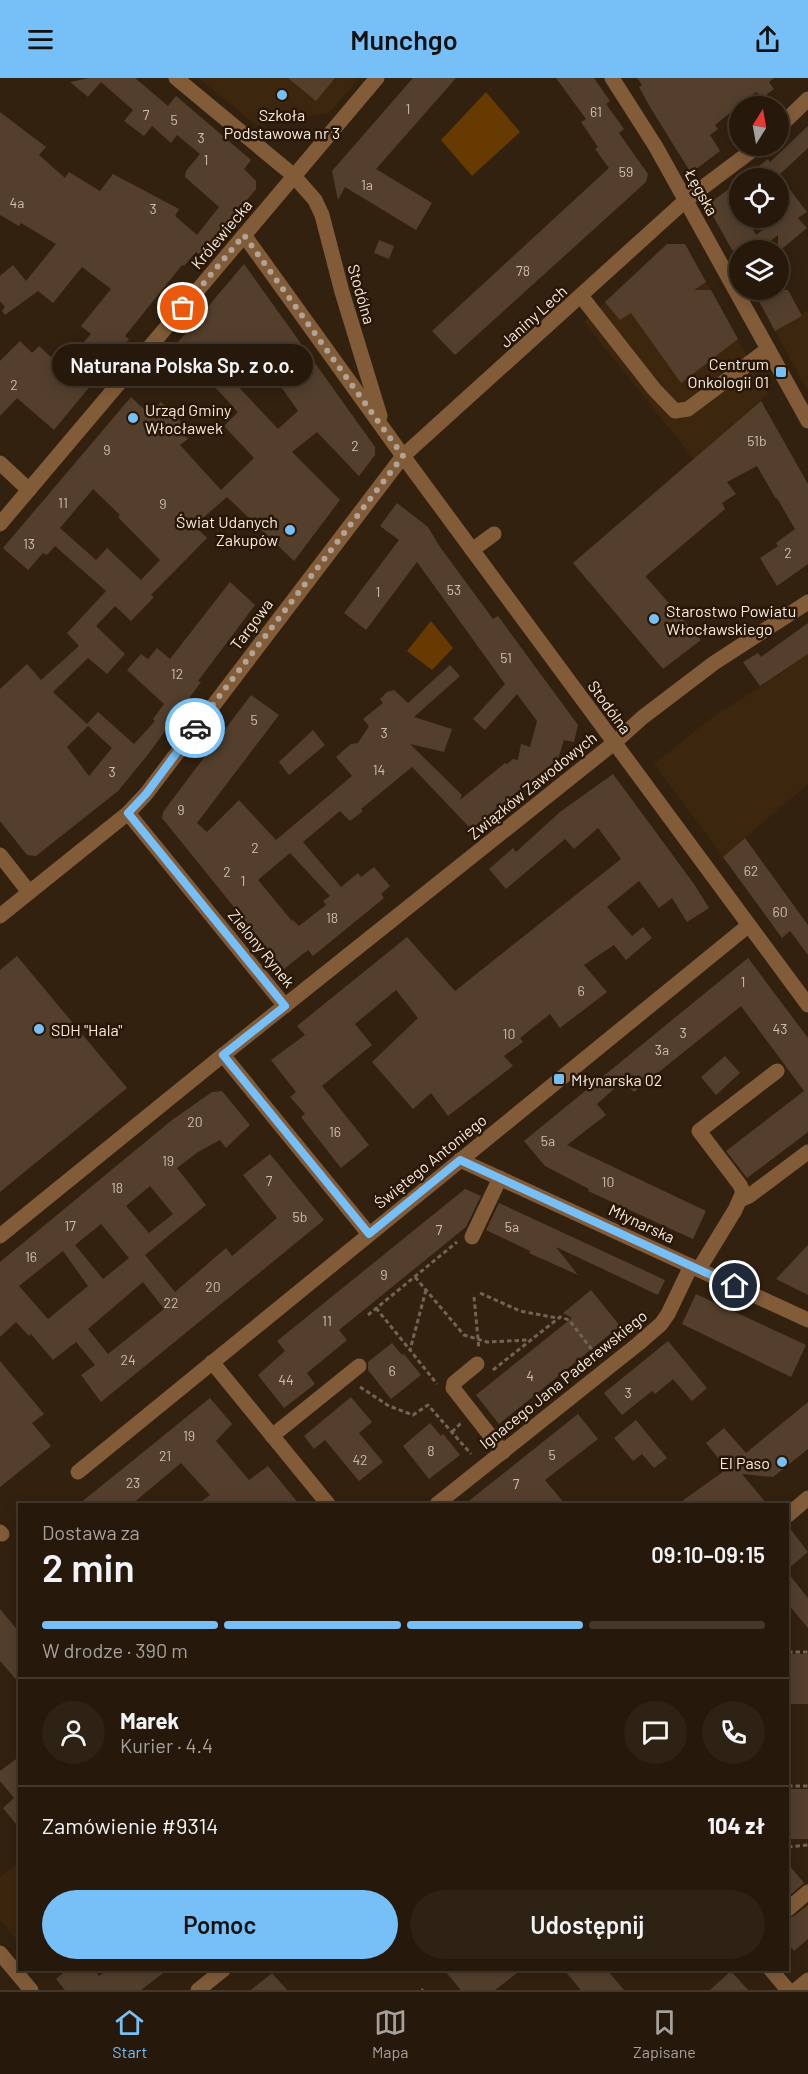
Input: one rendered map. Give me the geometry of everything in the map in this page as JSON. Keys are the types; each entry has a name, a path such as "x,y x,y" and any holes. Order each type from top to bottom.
{"street":[{"name":"Stodólna","path":"176,78 293,175 309,191 322,215 342,292 384,430"},
{"name":"Królewiecka","path":"0,524 377,78"},
{"name":"Łęgska","path":"612,78 656,147 808,421"},
{"path":"789,117 808,99"},
{"name":"Janiny Lech","path":"403,456 686,200 745,156"},
{"name":"Stodólna","path":"244,235 403,456 808,1005"},
{"path":"581,296 675,411 688,409 768,348"},
{"name":"Targowa","path":"128,813 146,794 403,456"},
{"path":"0,464 29,490"},
{"path":"472,550 494,534"},
{"name":"Związków Zawodowych","path":"285,1006 614,743 643,717 714,663 808,602"},
{"path":"0,916 128,813"},
{"name":"Zielony Rynek","path":"0,1236 285,1006 128,813"},
{"path":"0,855 29,892"},
{"name":"Świętego Antoniego","path":"78,1472 749,924"},
{"path":"223,1055 369,1234"},
{"path":"741,1199 743,1192 740,1185 699,1131 777,1071"},
{"path":"741,1199 749,1196 808,1152"},
{"name":"Młynarska","path":"460,1160 808,1320"},
{"path":"475,1231 500,1178"},
{"name":"Ignacego Jana Paderewskiego","path":"438,1503 661,1324 741,1199"},
{"path":"212,1362 327,1503"},
{"path":"481,1365 454,1383 453,1388 503,1452"},
{"path":"272,1436 360,1366"},
{"path":"789,1514 808,1498"},
{"path":"789,1908 808,1892"},
{"path":"0,1953 31,1990"},
{"path":"198,1990 223,1971"},
{"path":"772,1971 788,1990"},
{"path":"796,1990 808,1980"}],"path":[{"path":"368,1315 475,1231"},
{"path":"415,1277 464,1335 487,1342 531,1340"},
{"path":"410,1350 426,1290"},
{"path":"480,1293 520,1311 569,1320 598,1358"},
{"path":"474,1297 481,1365 531,1340 557,1318"},
{"path":"376,1308 437,1385"},
{"path":"347,1377 389,1406 413,1415 428,1404 471,1454"},
{"path":"452,1432 465,1420"},
{"path":"789,1652 808,1652"},
{"path":"789,1786 808,1786"},
{"path":"789,1847 808,1845"}],"shaded area":[{"name":"Szkoła Podstawowa nr 3","path":"199,78 359,78 329,113 256,125"},
{"path":"486,92 520,132 472,176 441,140"},
{"path":"667,244 685,244 768,394 694,459 584,322"},
{"path":"808,310 808,391 775,331"},
{"path":"431,621 453,648 432,670 407,651"},
{"path":"808,654 808,784 723,857 654,764 714,716"},
{"path":"18,1863 18,1942 0,1919 0,1877"}],"building":[{"path":"89,78 135,78 168,106 176,96 251,160 244,169 256,181 256,189 201,256 196,252 184,266 182,265 125,336 129,339 54,430 17,398 0,416 0,361 20,341 32,353 39,346 62,367 91,334 81,326 111,289 82,267 53,303 38,291 5,315 2,311 5,307 0,301 0,276 13,265 26,281 56,244 21,223 19,226 0,215 0,112 46,147 39,155 65,178 69,172 100,191 113,174 179,209 175,216 197,235 219,207 185,177 186,171 200,154 177,135 171,143 152,126 144,136 124,121 133,110 101,82 88,97 70,82"},
{"path":"288,78 335,78 316,101"},
{"path":"413,78 456,78 376,169 432,203 416,230 345,187 338,200 332,171"},
{"path":"556,78 594,78 610,101 606,104 624,129 619,133 648,174 646,182 455,355 432,331 609,168 595,149 598,147 581,122 586,119"},
{"path":"637,78 774,78 769,82 774,89 765,96 760,96 756,92 751,96 729,96 729,114 715,125 718,129 710,135 720,151 691,173 650,107 639,87 642,85"},
{"path":"808,126 808,148 787,168 756,168 768,159 770,162 776,156 789,156 789,144"},
{"path":"789,188 807,212 798,218 807,228 789,243 789,240 778,240 778,235 772,240 729,240 729,245 707,205 729,189 729,228 752,228 756,235 765,228 789,228"},
{"path":"379,240 394,246 389,259 374,253"},
{"path":"667,244 685,244 706,282 694,290 711,290 738,339 681,383 631,313 620,320 605,302"},
{"path":"244,264 375,447 375,455 359,476 317,432 292,452 340,500 294,561 227,497 195,526 207,538 151,595 154,597 131,621 115,606 96,626 125,654 107,674 88,658 53,692 87,724 98,712 134,744 155,721 153,719 164,704 127,670 141,654 148,659 157,648 170,659 230,582 255,605 198,681 201,682 146,757 118,791 36,856 27,855 0,821 0,689 27,664 41,680 79,646 67,633 106,591 55,546 47,555 43,553 28,570 3,548 131,397 149,414 161,402 181,422 177,426 188,439 180,445 221,490 254,458 224,426 238,412 173,348","holes":["261,358 298,411 278,429 233,381","93,489 160,560 141,580 107,548 96,560 60,528","88,726 112,748 89,776 67,747"]},
{"path":"789,292 802,316 775,331 758,300 789,300"},
{"path":"761,401 808,484 808,564 777,586 760,558 778,546 776,543 795,529 757,466 727,482 736,494 722,503 725,509 646,577 701,640 663,669 573,563"},
{"path":"397,503 428,527 493,619 498,616 578,725 574,742 564,740 558,759 471,829 412,767 361,809 363,811 350,821 340,811 303,842 341,887 358,873 361,877 374,867 390,886 381,894 384,898 313,956 308,950 284,969 162,818 163,812 251,695 279,715 197,823 207,832 239,800 276,840 352,776 336,757 351,744 358,743 369,726 363,719 383,703 380,699 387,692 394,690 408,703 450,665 460,676 414,717 452,729 444,752 410,744 462,795 460,800 505,763 513,759 518,760 521,744 530,747 537,721 517,694 485,730 473,719 505,684 417,562 366,630 344,613 399,540 380,526","holes":["290,853 330,896 323,901 326,905 299,926 292,921 258,880"]},
{"path":"808,623 808,654 760,686 743,662 758,653 761,657"},
{"path":"313,730 325,745 289,775 279,762"},
{"path":"613,774 709,908 687,922 672,898 659,908 639,881 607,907 632,936 643,927 652,938 626,960 614,945 584,965 607,992 560,1028 550,1014 520,1038 523,1042 504,1056 513,1066 448,1116 431,1093 413,1109 372,1062 418,1018 396,990 355,1024 372,1045 322,1086 369,1145 341,1168 301,1117 305,1114 290,1097 296,1092 271,1060 305,1035 297,1026 407,937 455,991 621,859 598,828 574,849 565,839 506,889 489,869 513,848 516,852 560,812"},
{"path":"745,838 808,925 808,955 790,931 782,938 723,857"},
{"name":"SDH \"Hala\"","path":"17,956 127,1088 0,1192 0,970"},
{"path":"748,958 808,1038 808,1132 747,1178 726,1151 804,1091 741,1006 634,1092 623,1081 597,1104 606,1115 567,1145 706,1211 693,1239 588,1191 589,1189 545,1166 524,1141"},
{"path":"725,1056 740,1073 716,1095 701,1077"},
{"path":"222,1091 250,1125 226,1148 220,1140 198,1152 177,1168 206,1205 145,1255 175,1292 226,1248 232,1256 277,1218 243,1175 270,1154 324,1220 101,1402 81,1375 95,1365 76,1342 53,1360 31,1334 29,1336 16,1322 0,1337 0,1262 172,1120 212,1092","holes":["150,1186 173,1214 149,1233 126,1206","101,1224 129,1258 103,1279 75,1245","63,1251 88,1286 48,1319 19,1286","143,1282 164,1309 108,1354 88,1329"]},
{"path":"465,1189 481,1196 466,1227 339,1330 347,1340 307,1373 315,1384 284,1408 258,1375 285,1351 277,1341"},
{"path":"499,1203 665,1280 658,1295 556,1247 578,1275 486,1230"},
{"path":"808,1245 808,1295 776,1279"},
{"path":"591,1290 620,1326 499,1424 476,1395 572,1318 563,1313"},
{"path":"696,1294 806,1345 791,1377 682,1324"},
{"path":"668,1341 707,1388 692,1401 673,1379 655,1394 652,1391 622,1415 604,1393"},
{"path":"392,1343 421,1375 391,1399 368,1370 368,1362"},
{"path":"0,1361 44,1414 32,1423 51,1446 0,1487"},
{"path":"351,1397 372,1422 359,1433 383,1462 359,1481 325,1440 314,1449 304,1436"},
{"path":"210,1398 232,1424 216,1441 249,1480 268,1466 298,1503 199,1503 210,1495 181,1463 133,1503 80,1503"},
{"path":"808,1402 808,1449 773,1477 742,1474 766,1503 679,1503 727,1469 706,1443 724,1428 746,1453"},
{"path":"578,1414 598,1439 545,1480 564,1503 466,1503"},
{"path":"636,1420 667,1458 654,1468 642,1454 633,1461 614,1438"},
{"path":"430,1423 441,1436 443,1434 460,1455 429,1479 403,1446"},
{"path":"789,1527 808,1552 789,1568"},
{"path":"789,1574 808,1598 808,1628 789,1605"},
{"path":"0,1609 18,1631 18,1682 0,1661"},
{"path":"789,1654 808,1654 808,1704 789,1704"},
{"path":"18,1758 18,1827 3,1808 14,1798 0,1781 0,1771"},
{"path":"789,1789 808,1789 808,1839 789,1839"},
{"path":"789,1865 804,1883 789,1896"},
{"path":"808,1905 808,1939 794,1951 789,1945 789,1918"},
{"path":"66,1971 95,1971 99,1976 106,1971 166,1971 141,1990 65,1990 56,1979"},
{"path":"445,1971 520,1971 495,1990 461,1990"},
{"path":"565,1971 608,1971 624,1990 581,1990"},
{"path":"731,1971 748,1990 710,1990"},
{"path":"272,1973 287,1990 251,1990"}],"way so far":[{"path":"183,308 244,235 403,456 195,728"}],"place":[{"name":"Szkoła Podstawowa nr 3","path":"282,95"},
{"name":"Naturana Polska Sp. z o.o.","path":"183,308"},
{"name":"Centrum Onkologii 01","path":"781,372"},
{"name":"Urząd Gminy Włocławek","path":"133,418"},
{"name":"Świat Udanych Zakupów","path":"290,530"},
{"name":"Starostwo Powiatu Włocławskiego","path":"654,619"},
{"name":"SDH \"Hala\"","path":"39,1029"},
{"name":"Młynarska 02","path":"559,1079"},
{"name":"El Paso","path":"782,1462"}],"route":[{"path":"195,728 146,794 128,813 285,1006 223,1055 369,1234 460,1160 735,1286"}]}
